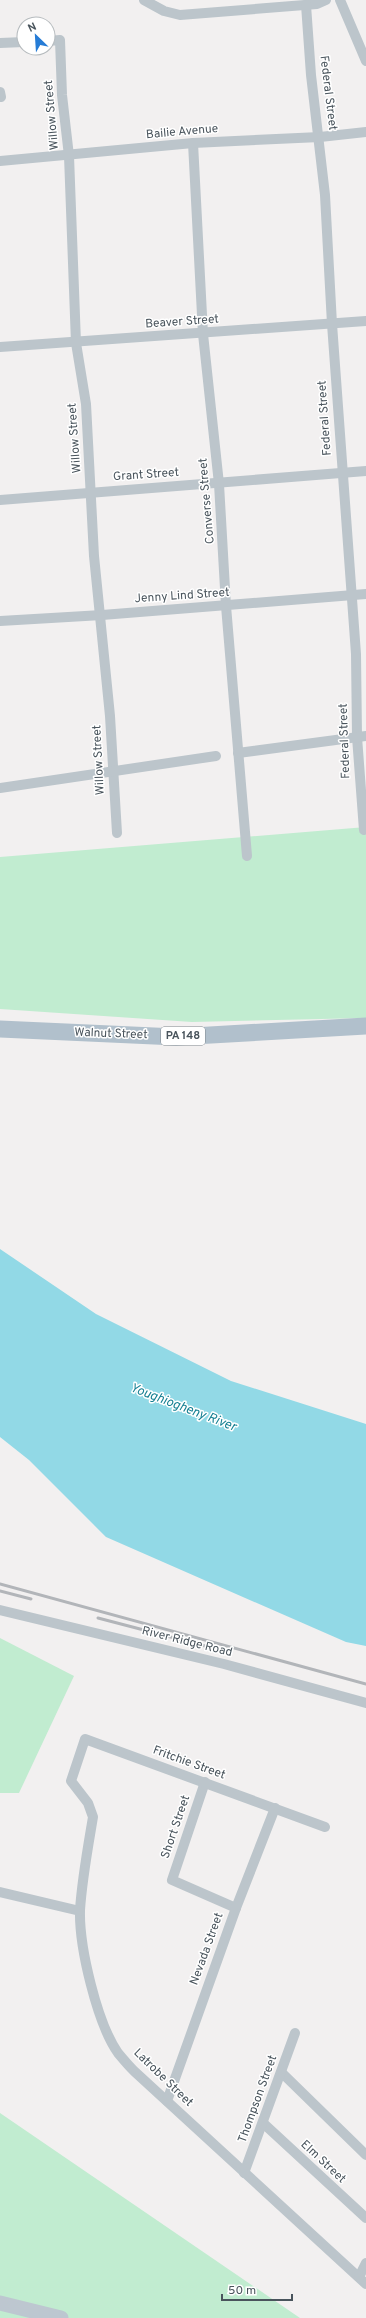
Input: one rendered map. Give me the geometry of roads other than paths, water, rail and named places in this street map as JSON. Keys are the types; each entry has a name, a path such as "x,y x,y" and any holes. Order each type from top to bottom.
{"main road":[{"name":"Walnut Street","path":"0,1029 176,1037 366,1026"}],"street":[{"path":"144,0 164,11 180,16 317,4 326,0"},
{"path":"340,0 366,61"},
{"name":"Federal Street","path":"306,5 311,75 320,137 342,473 356,654 361,737 364,830"},
{"name":"Willow Street","path":"56,40 60,40 62,95 69,156 76,343 86,404 92,493 94,556 102,615 117,833"},
{"path":"0,43 16,42"},
{"path":"0,92 0,97"},
{"name":"Bailie Avenue","path":"0,161 193,144 320,137 366,132"},
{"name":"Converse Street","path":"193,144 203,334 219,484 226,606 247,856"},
{"name":"Beaver Street","path":"0,347 203,334 366,321"},
{"name":"Grant Street","path":"0,500 155,487 219,484 366,471"},
{"name":"Jenny Lind Street","path":"0,621 226,606 366,594"},
{"path":"238,753 361,737"},
{"path":"0,788 216,756"},
{"name":"River Ridge Road","path":"0,1610 224,1664 366,1703"},
{"name":"Fritchie Street","path":"71,1781 85,1739 325,1827"},
{"name":"Latrobe Street","path":"71,1781 88,1803 93,1817 80,1911 82,1946 89,1979 114,2046 134,2071 363,2280"},
{"name":"Short Street","path":"205,1782 172,1880 236,1908"},
{"name":"Nevada Street","path":"167,2101 236,1908 275,1808"},
{"path":"0,1892 80,1911"},
{"name":"Thompson Street","path":"244,2173 282,2073 295,2033"},
{"path":"282,2073 366,2155"},
{"name":"Elm Street","path":"263,2124 366,2218"},
{"path":"363,2280 366,2263"},
{"path":"0,2303 61,2318"}],"water":[{"name":"Youghiogheny River","path":"0,1249 96,1314 231,1381 366,1424 366,1646 346,1642 106,1537 29,1460 0,1437"}],"railway":[{"path":"0,1584 366,1684"},
{"path":"0,1591 31,1599"},
{"path":"98,1618 205,1646"}]}
